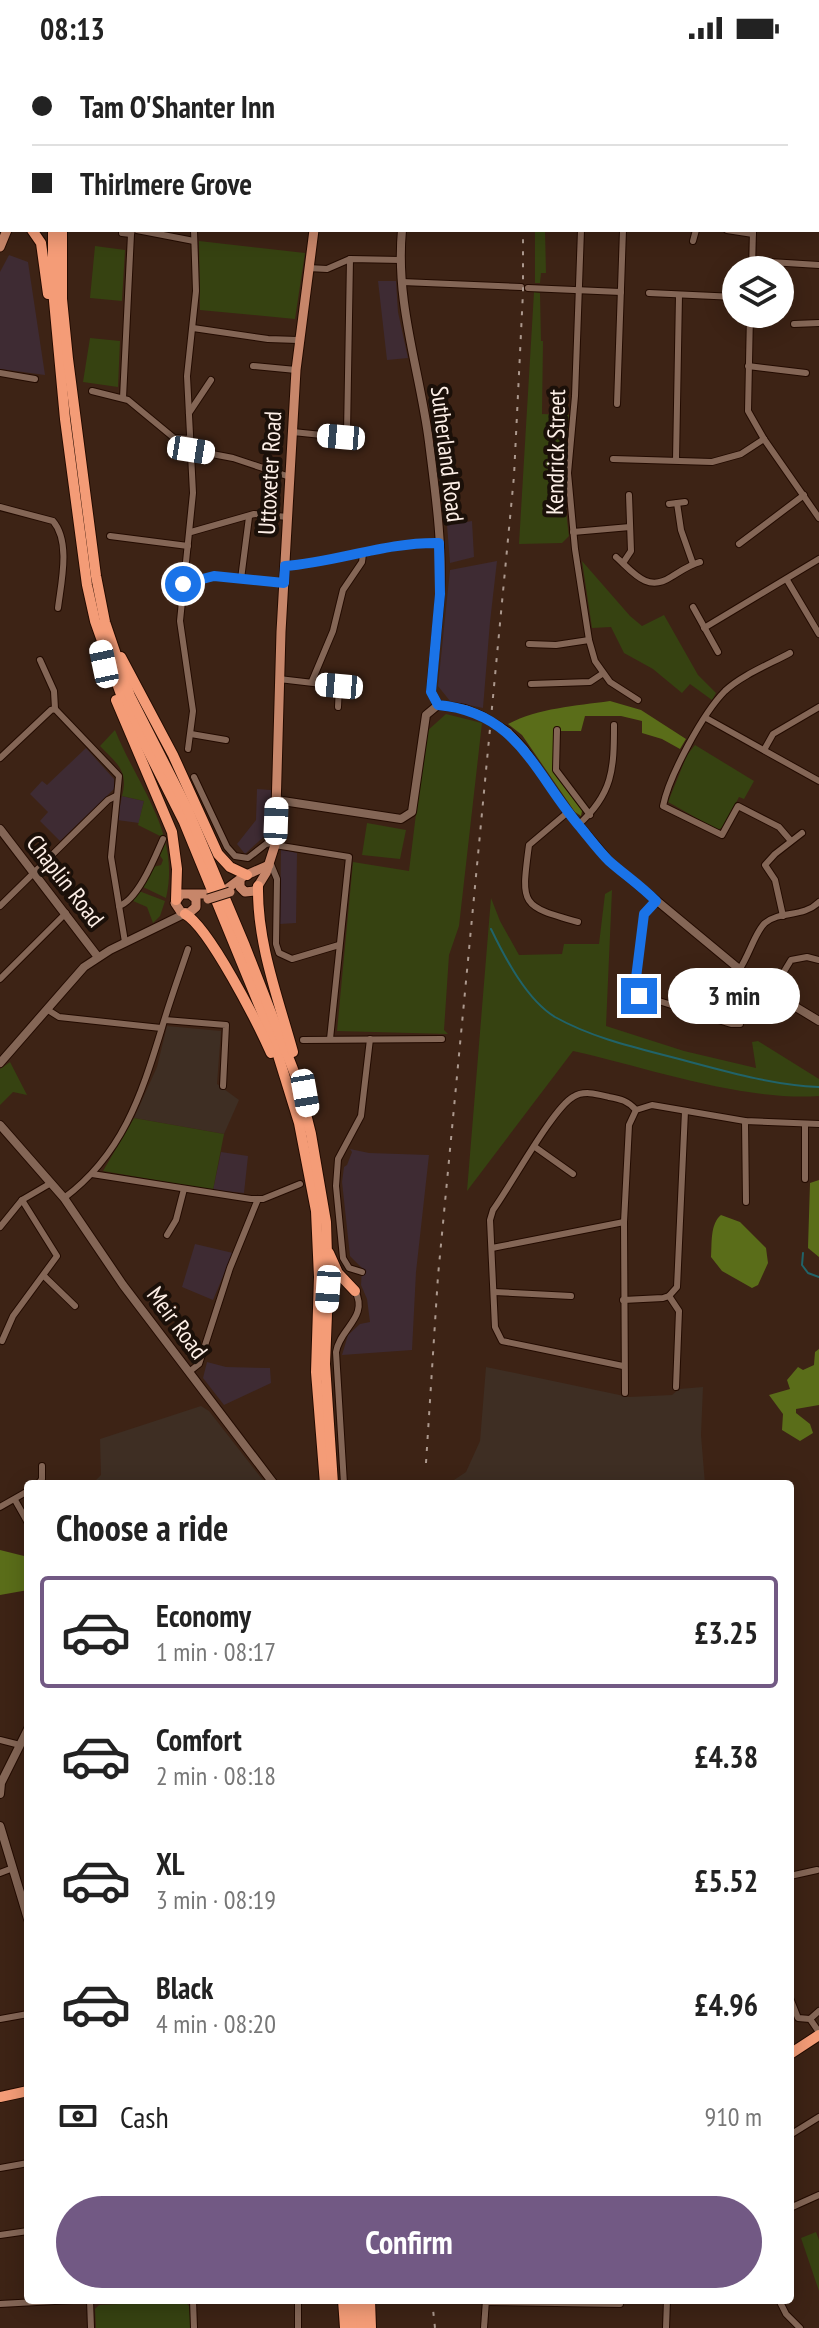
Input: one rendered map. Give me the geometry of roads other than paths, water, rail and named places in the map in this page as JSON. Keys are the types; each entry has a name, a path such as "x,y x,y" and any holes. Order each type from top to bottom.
{"highway":[{"path":"34,232 43,253 79,522 104,664 124,723 172,832 177,869 176,902"},
{"path":"53,232 58,356"},
{"path":"63,232 61,261 69,373 97,587 105,622 130,696 187,808 245,946 298,1082 312,1139 321,1183 326,1243 326,1400 333,1480"},
{"path":"97,587 119,653 173,755 218,854 245,877"},
{"path":"95,621 124,703 195,848 273,1039 293,1098 316,1211 319,1277 316,1372 325,1480"},
{"path":"258,886 259,915 267,956 305,1093 312,1139"},
{"path":"187,913 199,926 234,981 293,1098"},
{"path":"326,1243 338,1273 355,1291"},
{"path":"326,1313 332,1296 338,1290 355,1291"},
{"path":"794,2051 819,2033"},
{"path":"0,2097 24,2092"},
{"path":"343,2304 345,2328"},
{"path":"352,2304 354,2328"},
{"path":"361,2304 362,2328"},
{"path":"370,2304 371,2328"}],"main road":[{"name":"Uttoxeter Road","path":"258,886 270,864 275,844 279,679 296,370 314,232"},
{"path":"187,913 207,897 229,890 245,877 270,864"},
{"path":"229,890 253,892 258,886 256,878 245,877"},
{"path":"245,877 241,889 245,892"},
{"path":"187,913 178,910 176,902 181,894 207,897"},
{"path":"187,913 196,901 190,894"}],"street":[{"path":"122,233 130,232"},
{"path":"123,398 138,232"},
{"path":"144,232 194,241"},
{"path":"188,749 193,711 180,621 191,532 187,376 196,291 194,232"},
{"name":"Sutherland Road","path":"402,232 404,315 425,411 439,543 440,594 431,692 438,705"},
{"name":"Kendrick Street","path":"581,232 568,473 573,532 589,640 602,674"},
{"path":"617,404 623,232"},
{"path":"693,241 695,232"},
{"path":"752,256 753,232"},
{"path":"308,268 327,269 350,259 401,260"},
{"path":"293,432 341,437 347,433 350,259"},
{"path":"794,264 819,265"},
{"path":"402,282 621,292"},
{"path":"649,293 722,297"},
{"path":"676,460 679,295"},
{"path":"794,324 819,323"},
{"path":"193,328 268,339 298,340"},
{"path":"749,328 748,411 819,518"},
{"path":"253,366 296,370"},
{"path":"748,366 806,373"},
{"path":"0,373 35,379"},
{"path":"189,413 211,380"},
{"path":"92,391 123,398 174,438 190,439"},
{"path":"613,459 723,460 741,454 764,439"},
{"path":"191,450 233,458 290,477"},
{"path":"739,544 804,495"},
{"path":"623,563 631,551 629,498 640,501"},
{"path":"616,557 633,574 650,583 665,581 697,563 681,530 677,503"},
{"path":"0,507 53,521 57,525 62,551 58,608"},
{"path":"191,532 261,513 288,517"},
{"path":"241,579 249,517"},
{"path":"573,532 630,527"},
{"path":"115,547 113,537 188,546"},
{"path":"285,566 410,543 439,543"},
{"path":"312,681 333,631 343,590 362,562 363,554"},
{"path":"704,628 819,559"},
{"path":"183,584 214,576 284,583"},
{"path":"787,580 819,634"},
{"path":"693,607 718,652"},
{"path":"545,635 545,645"},
{"path":"529,644 589,640"},
{"path":"779,649 783,657"},
{"path":"659,816 682,755 726,690 790,653"},
{"path":"44,662 54,691 55,709 117,772 119,780 111,857 125,942"},
{"path":"531,684 590,682 602,674 617,689 634,698 636,687"},
{"path":"542,675 542,684"},
{"path":"279,679 339,686 338,707"},
{"path":"276,800 344,812 406,818 412,812 426,715 438,705 465,709 508,732 609,861 739,970 819,1021"},
{"path":"0,758 55,709"},
{"path":"764,750 773,734 816,712"},
{"path":"706,718 819,781"},
{"path":"578,825 604,797 614,768 614,725"},
{"path":"557,730 556,770 590,815"},
{"path":"191,734 226,740"},
{"path":"194,777 235,856 248,858 266,844 275,844 349,857 330,1039"},
{"path":"0,906 108,800 116,796"},
{"path":"722,835 740,802 783,829 791,841"},
{"path":"663,806 730,840"},
{"path":"568,812 529,845 526,893 529,902 538,911 578,922"},
{"name":"Chaplin Road","path":"0,830 98,957"},
{"path":"759,871 802,833"},
{"path":"119,906 127,903 157,860 163,839"},
{"name":"Uttoxeter Road","path":"270,864 277,879 276,944 279,953 292,959 339,945"},
{"path":"765,865 775,880 783,916"},
{"path":"656,901 644,914 635,986 637,994 735,1027"},
{"path":"161,924 176,902"},
{"path":"739,970 763,925 783,916 799,914 819,902"},
{"path":"0,979 66,913"},
{"path":"0,1063 79,971 125,942 187,913"},
{"path":"64,1198 92,1174 118,1139 139,1099 187,952 195,958"},
{"path":"771,993 791,960 807,957 819,960"},
{"path":"48,1010 59,1017 161,1028"},
{"path":"165,1020 226,1025 223,1086"},
{"path":"362,1272 349,1268 343,1258 336,1177 338,1159 364,1105 370,1039"},
{"path":"303,1040 442,1039"},
{"path":"623,1366 505,1343 496,1334 490,1220 493,1210 533,1147 562,1107 577,1095 586,1092 625,1100 636,1110"},
{"path":"625,1393 624,1222 629,1125 636,1110 647,1105 745,1121 819,1124"},
{"path":"669,1296 677,1283 685,1111"},
{"path":"745,1121 748,1197"},
{"name":"Meir Road","path":"0,1125 64,1198 123,1285 271,1480"},
{"path":"805,1125 805,1179"},
{"path":"533,1147 573,1174"},
{"path":"92,1174 258,1199 300,1184"},
{"path":"0,1227 3,1216 22,1200 51,1183"},
{"path":"167,1231 176,1220 184,1189"},
{"path":"189,1372 199,1364 230,1268 258,1199"},
{"path":"2,1336 13,1316 56,1260 57,1253 22,1200"},
{"path":"492,1248 624,1222"},
{"path":"44,1276 65,1301 75,1306"},
{"path":"344,1480 336,1361 339,1339 359,1312 360,1301 355,1291"},
{"path":"494,1292 571,1296"},
{"path":"623,1300 669,1296"},
{"path":"669,1296 679,1311 679,1385"},
{"path":"41,1480 42,1466"},
{"path":"0,1507 24,1494"},
{"path":"15,1500 24,1516"},
{"path":"0,1794 1,1783 24,1737"},
{"path":"0,1740 20,1745"},
{"path":"0,1826 24,1905"},
{"path":"0,1873 13,1868"},
{"path":"794,1875 817,1870"},
{"path":"794,2008 798,2018 810,2019 819,2011"},
{"path":"0,2019 24,2015"},
{"path":"810,2019 819,2033"},
{"path":"794,2133 819,2117"},
{"path":"0,2168 24,2164"},
{"path":"794,2206 819,2195"},
{"path":"0,2235 24,2232"},
{"path":"0,2304 24,2303"},
{"path":"90,2304 91,2328"},
{"path":"193,2304 194,2328"},
{"path":"298,2304 298,2328"},
{"path":"484,2328 486,2304"},
{"path":"666,2328 667,2304"},
{"path":"781,2304 800,2328"}],"waterway":[{"path":"491,929 510,965 535,1000 555,1017 571,1025 623,1044 725,1071 819,1087"},
{"path":"803,1253 802,1265 808,1273 819,1277"}],"railway":[{"path":"426,1463 438,1276 514,476 523,232"},
{"path":"432,2304 435,2328"}]}
